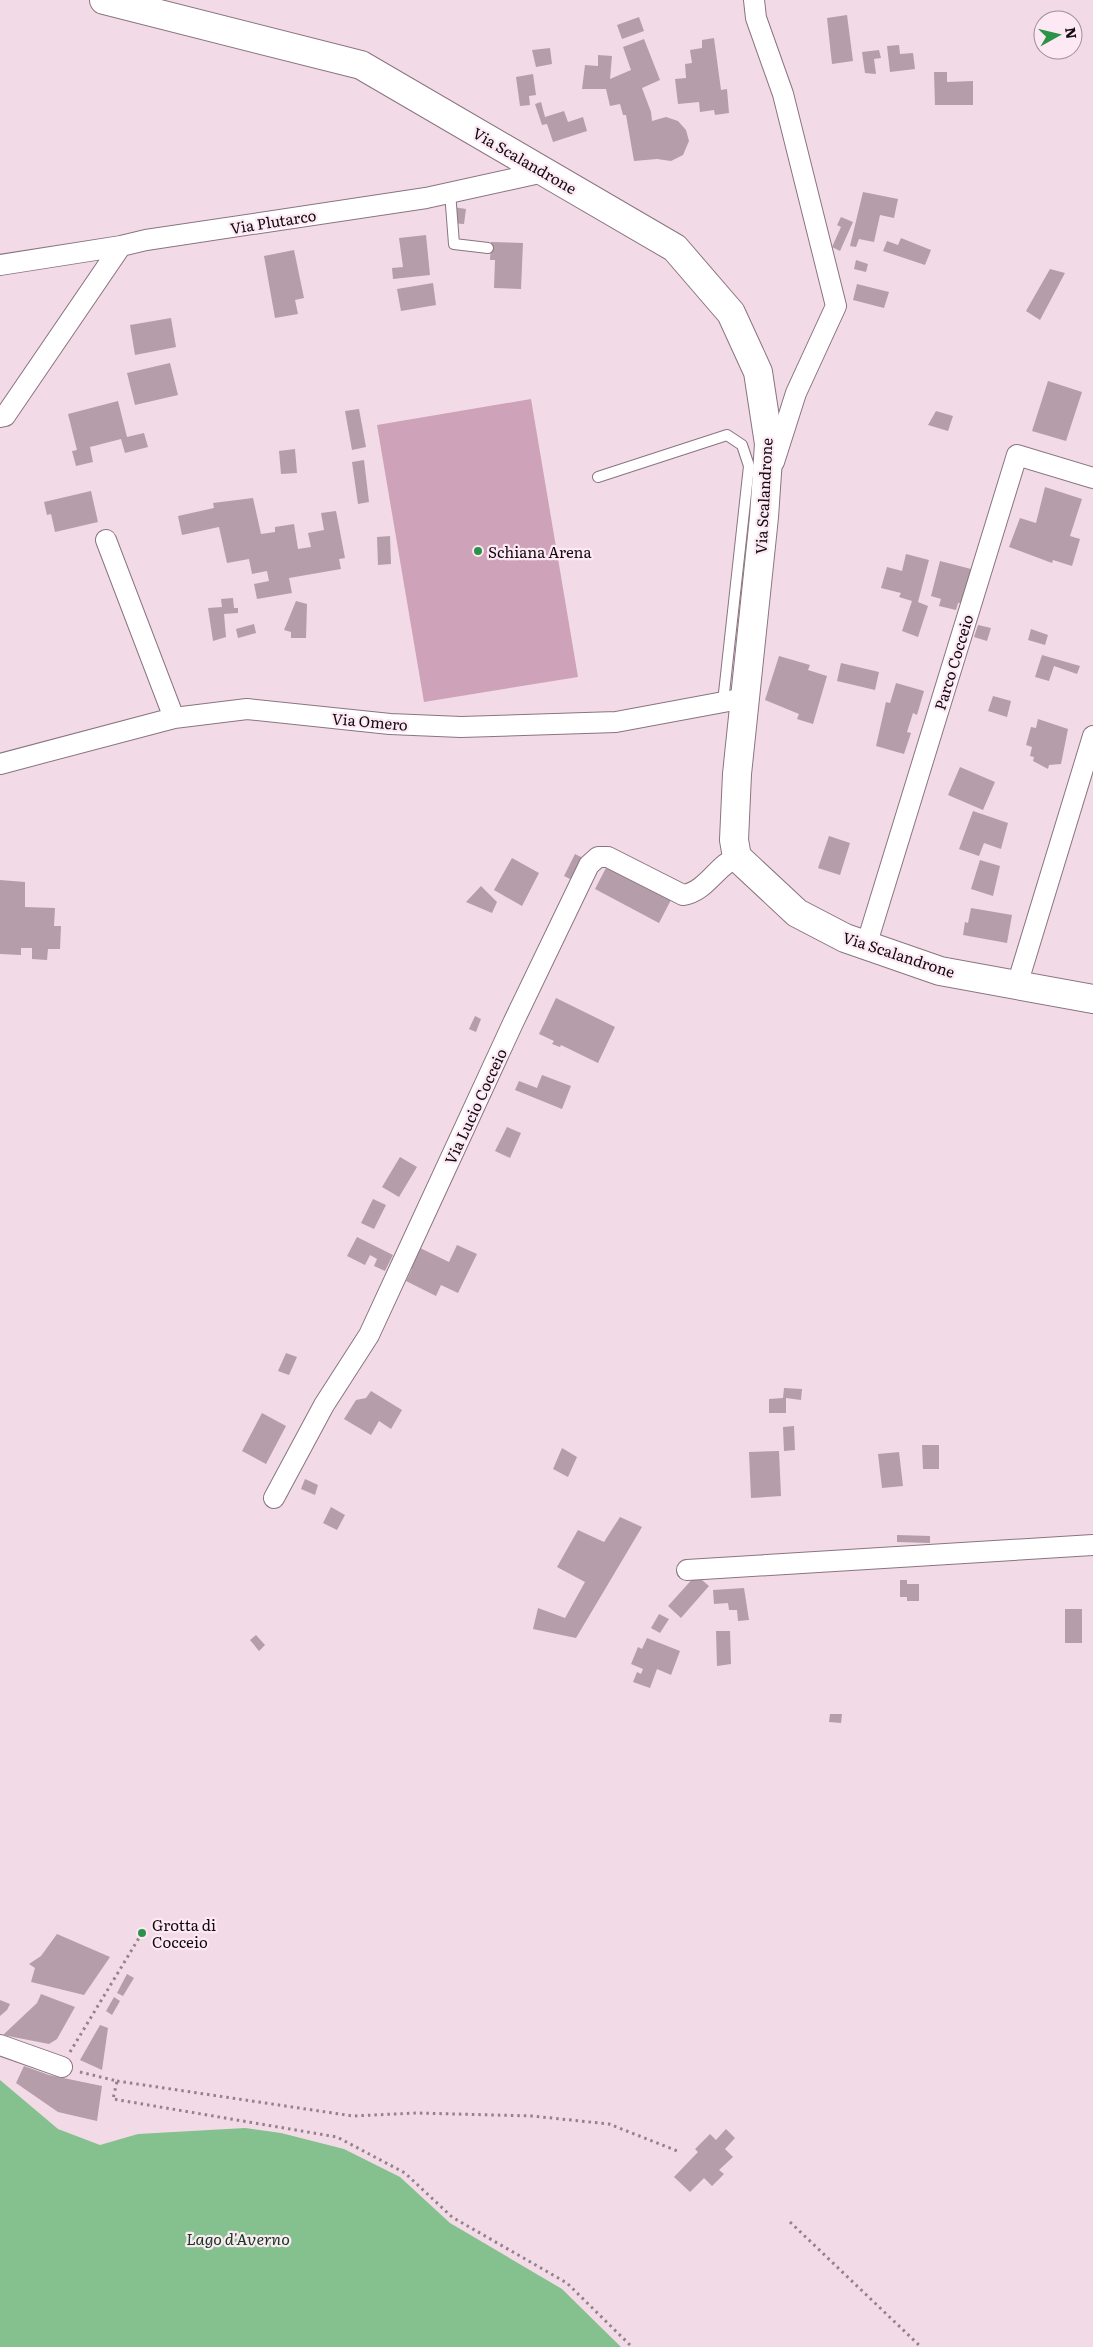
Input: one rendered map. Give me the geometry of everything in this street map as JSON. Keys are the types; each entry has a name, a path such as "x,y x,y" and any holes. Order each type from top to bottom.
{"street":[{"name":"Via Scalandrone","path":"104,0 361,65 675,248 731,313 758,372 769,444 766,490 734,700 734,840 737,857 797,912 844,938 940,971 1093,999"},
{"path":"754,0 756,18 783,94 836,306 796,393 766,490"},
{"name":"Via Plutarco","path":"0,265 450,192 544,172"},
{"path":"0,417 5,416 121,246"},
{"name":"Parco Cocceio","path":"866,946 1017,455 1093,478"},
{"path":"106,540 174,718"},
{"name":"Via Omero","path":"0,764 174,718 247,709 390,724 471,727 616,722 734,700"},
{"path":"1017,985 1093,736"},
{"name":"Via Lucio Cocceio","path":"274,1498 324,1404 369,1335 513,1023 589,865 598,857 608,857 683,895 699,888 729,860 737,857"},
{"path":"687,1570 1093,1545"},
{"path":"0,2045 62,2067"}],"lane":[{"path":"450,192 454,244 488,248"},
{"path":"598,477 727,435 742,445 749,466 734,700"}],"path":[{"path":"142,1933 62,2067 117,2081 353,2116 416,2113 532,2116 609,2124 680,2152"},
{"path":"117,2081 113,2099 336,2137 405,2172 452,2217 567,2283 632,2347"},
{"path":"790,2222 921,2347"}],"shaded area":[{"name":"Schiana Arena","path":"531,399 578,677 424,702 377,425"}],"water":[{"name":"Lago d'Averno","path":"0,2080 58,2129 100,2145 138,2134 245,2128 281,2133 344,2149 400,2177 450,2223 562,2289 621,2347 0,2347"}],"building":[{"path":"847,15 853,61 832,64 827,18"},
{"path":"639,17 644,31 622,39 617,25"},
{"path":"714,38 721,90 727,89 729,113 715,115 714,110 700,112 699,102 678,104 675,79 686,78 685,64 692,63 690,50 702,48 702,40"},
{"path":"644,39 660,80 642,88 651,112 652,121 666,117 678,121 686,130 689,141 683,155 671,161 657,159 634,161 626,115 623,115 620,104 610,106 606,89 582,89 585,65 598,66 598,55 612,56 610,79 631,70 623,47"},
{"path":"899,45 900,54 913,53 915,69 890,72 887,46"},
{"path":"550,48 552,64 536,67 532,50"},
{"path":"879,50 881,58 874,59 876,74 865,73 862,52"},
{"path":"934,72 947,72 947,82 973,81 973,105 935,105"},
{"path":"533,74 536,95 529,96 530,105 520,106 516,77"},
{"path":"541,102 545,117 564,111 568,122 583,117 587,131 553,142 547,124 542,125 535,104"},
{"path":"863,192 898,199 894,218 880,215 874,242 859,239 856,247 850,246"},
{"path":"453,207 466,209 464,224 451,223"},
{"path":"841,217 853,222 840,251 832,247 841,227 837,225"},
{"path":"426,235 430,275 393,279 392,268 403,267 399,238"},
{"path":"901,238 931,250 925,265 883,251 887,241 898,245"},
{"path":"491,242 523,243 521,289 494,288 495,260 490,260"},
{"path":"294,250 304,298 295,300 298,314 275,318 264,256"},
{"path":"856,260 868,264 866,272 854,269"},
{"path":"1050,269 1065,273 1040,320 1026,311"},
{"path":"433,283 436,305 401,311 397,289"},
{"path":"857,284 889,292 884,308 853,300"},
{"path":"171,318 176,347 135,355 130,325"},
{"path":"170,363 178,395 135,405 127,373"},
{"path":"1048,381 1082,392 1066,441 1032,431"},
{"path":"118,401 127,437 144,433 148,447 125,453 121,439 90,447 93,462 76,466 72,451 77,450 68,414"},
{"path":"359,409 366,447 352,450 345,411"},
{"path":"936,411 953,416 948,431 928,425"},
{"path":"295,449 297,473 281,474 279,451"},
{"path":"364,460 369,502 358,504 352,462"},
{"path":"1045,487 1082,499 1070,536 1080,539 1072,566 1053,560 1052,563 1009,547 1020,518 1036,523"},
{"path":"91,491 98,522 55,532 51,514 47,515 44,502"},
{"path":"253,498 261,534 275,532 275,527 294,524 298,549 311,547 308,533 324,530 321,513 336,511 345,558 339,559 341,569 289,578 292,593 257,599 254,584 269,581 267,571 252,574 249,559 227,563 219,527 182,535 178,516 214,508 213,503"},
{"path":"390,536 391,564 378,565 377,537"},
{"path":"906,554 929,560 918,602 928,606 918,637 902,631 912,601 899,597 901,593 881,588 887,567 902,571"},
{"path":"940,561 971,569 962,603 958,603 956,610 939,606 941,599 931,596"},
{"path":"233,598 234,608 238,608 238,613 224,614 226,637 213,641 208,608 222,607 221,599"},
{"path":"296,601 307,604 306,638 291,638 291,632 284,630"},
{"path":"254,624 256,633 238,638 236,629"},
{"path":"978,625 991,628 987,641 974,637"},
{"path":"1031,629 1048,635 1045,645 1028,640"},
{"path":"1042,655 1080,666 1077,674 1054,666 1049,681 1035,677"},
{"path":"779,656 810,665 808,670 827,676 813,724 797,719 799,714 765,700"},
{"path":"841,663 879,672 875,690 837,681"},
{"path":"896,683 924,691 917,715 913,713 907,732 911,733 904,754 876,746 886,702 890,703"},
{"path":"993,696 1011,701 1007,717 988,711"},
{"path":"1038,719 1068,729 1061,764 1049,765 1048,769 1033,761 1034,757 1030,756 1032,747 1026,745 1031,727 1036,728"},
{"path":"960,767 995,782 983,810 948,795"},
{"path":"973,811 1008,823 1001,849 984,843 979,856 959,849"},
{"path":"829,836 850,843 840,875 818,868"},
{"path":"575,854 585,859 574,881 564,876"},
{"path":"512,858 539,873 522,906 494,890"},
{"path":"980,860 1000,866 993,896 971,889"},
{"path":"607,866 671,900 659,923 595,889"},
{"path":"0,880 25,882 25,907 55,908 54,926 61,926 60,949 48,949 47,960 32,959 32,948 21,948 21,955 0,954"},
{"path":"481,886 497,902 492,913 466,902"},
{"path":"971,908 1012,915 1007,943 963,935 965,922 968,923"},
{"path":"556,998 615,1027 598,1063 561,1045 560,1047 552,1044 554,1041 539,1034"},
{"path":"475,1016 481,1019 476,1032 469,1029"},
{"path":"542,1075 571,1086 562,1109 515,1090 519,1081 537,1088"},
{"path":"507,1127 521,1133 510,1158 495,1151"},
{"path":"400,1157 417,1167 399,1197 382,1187"},
{"path":"373,1199 386,1205 374,1229 361,1223"},
{"path":"357,1237 393,1255 385,1271 374,1266 377,1259 370,1255 365,1265 347,1256"},
{"path":"457,1245 477,1254 458,1293 441,1285 436,1296 406,1281 412,1269 408,1267 418,1247 449,1262"},
{"path":"286,1353 297,1357 289,1375 278,1371"},
{"path":"784,1388 802,1389 801,1400 786,1398 786,1413 769,1413 769,1399 783,1398"},
{"path":"371,1391 402,1410 391,1429 379,1421 371,1435 344,1419 356,1400 366,1398"},
{"path":"262,1413 286,1426 266,1464 242,1451"},
{"path":"794,1426 795,1450 784,1451 783,1427"},
{"path":"922,1445 939,1445 939,1469 923,1469"},
{"path":"562,1448 577,1457 568,1477 553,1469"},
{"path":"779,1451 781,1496 751,1498 749,1452"},
{"path":"899,1452 903,1486 882,1488 878,1454"},
{"path":"305,1479 318,1485 315,1495 301,1489"},
{"path":"331,1507 345,1515 337,1530 323,1523"},
{"path":"620,1517 642,1527 576,1638 533,1629 538,1608 565,1618 585,1582 557,1567 578,1530 604,1542"},
{"path":"897,1535 930,1536 930,1543 897,1542"},
{"path":"696,1575 709,1586 681,1618 668,1606"},
{"path":"900,1580 907,1580 907,1584 919,1584 919,1601 907,1601 907,1597 900,1597"},
{"path":"744,1588 749,1620 738,1621 737,1610 729,1610 728,1603 714,1604 713,1590"},
{"path":"1065,1609 1082,1609 1082,1643 1065,1643"},
{"path":"659,1614 669,1619 660,1633 651,1628"},
{"path":"716,1631 730,1631 731,1664 717,1666"},
{"path":"256,1635 265,1645 259,1651 250,1640"},
{"path":"647,1638 680,1651 671,1675 657,1669 650,1688 633,1682 637,1672 641,1674 643,1669 631,1664 638,1647 642,1649"},
{"path":"830,1714 842,1714 841,1723 829,1722"},
{"path":"57,1934 110,1957 84,1995 31,1982 35,1968 29,1964 41,1956"},
{"path":"127,1974 134,1978 123,1996 117,1993"},
{"path":"41,1994 75,2007 57,2039 49,2044 3,2035 37,2003"},
{"path":"114,1997 120,2001 112,2015 106,2011"},
{"path":"0,2000 10,2004 7,2010 0,2016"},
{"path":"100,2025 108,2028 102,2070 80,2060"},
{"path":"24,2066 49,2075 102,2086 97,2121 58,2112 16,2083"},
{"path":"726,2129 735,2138 725,2149 733,2157 719,2170 724,2174 712,2186 704,2178 690,2192 674,2177 698,2152 695,2149 710,2134 716,2140"}],"place":[{"name":"Schiana Arena","path":"478,551"},
{"name":"Grotta di Cocceio","path":"142,1933"}]}
